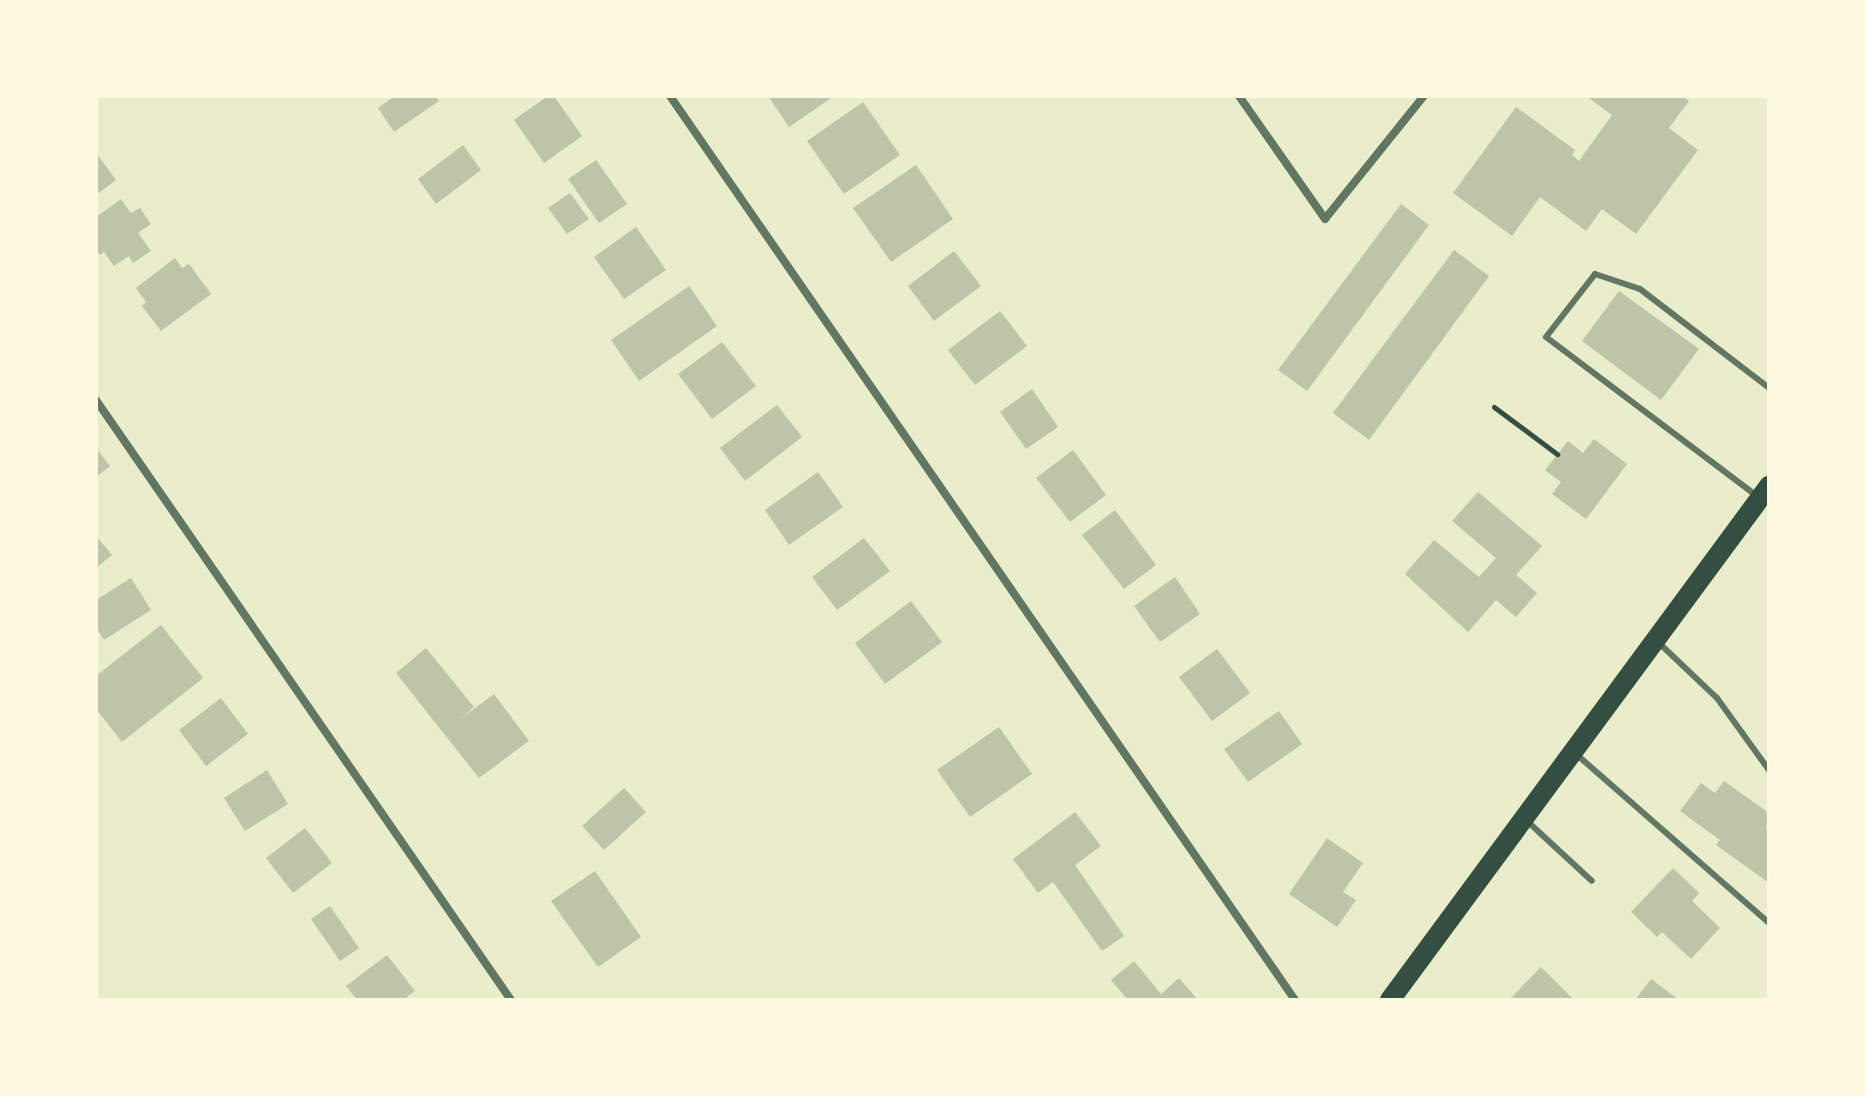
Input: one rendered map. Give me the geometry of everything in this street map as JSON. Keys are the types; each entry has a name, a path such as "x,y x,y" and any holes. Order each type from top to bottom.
{"main road":[{"path":"1398,997 1573,752 1765,492"}],"street":[{"path":"670,96 1295,1000"},
{"path":"1239,96 1325,219 1424,96"},
{"path":"96,400 511,1000"}],"lane":[{"path":"1765,492 1546,337 1595,274 1640,289 1769,388"},
{"path":"1656,640 1717,698 1769,770"},
{"path":"1573,752 1769,923"},
{"path":"1525,819 1592,881"}],"path":[{"path":"1494,407 1557,454"}],"building":[{"path":"395,96 436,96 439,101 394,132 378,108"},
{"path":"548,96 554,96 582,136 544,163 514,120"},
{"path":"768,96 834,96 789,127"},
{"path":"1586,96 1682,96 1689,101 1669,128 1698,150 1636,234 1602,209 1586,231 1540,197 1512,236 1453,193 1516,107 1575,150 1572,155 1579,161 1612,115"},
{"path":"863,102 900,155 844,194 807,141"},
{"path":"463,145 481,170 436,204 418,179"},
{"path":"96,153 116,180 96,195"},
{"path":"596,160 627,204 599,223 568,179"},
{"path":"916,165 953,219 891,262 853,208"},
{"path":"570,193 589,219 567,234 548,208"},
{"path":"121,199 131,213 140,208 151,224 138,233 151,251 133,263 129,256 114,266 104,252 100,255 96,250 96,217"},
{"path":"1401,204 1429,225 1307,391 1278,370"},
{"path":"636,227 666,270 624,299 594,257"},
{"path":"1454,250 1489,276 1369,440 1333,413"},
{"path":"954,251 981,286 934,321 908,286"},
{"path":"175,258 182,268 189,264 211,294 161,331 142,306 146,302 136,288"},
{"path":"689,286 717,326 639,381 611,340"},
{"path":"1619,291 1699,349 1661,400 1582,341"},
{"path":"1000,311 1027,346 975,385 948,350"},
{"path":"722,342 756,386 712,419 678,374"},
{"path":"1032,389 1058,427 1026,449 1000,412"},
{"path":"777,405 802,437 745,481 720,448"},
{"path":"1594,439 1627,464 1586,519 1552,494 1561,482 1545,470 1568,441 1583,453"},
{"path":"96,448 110,466 96,477"},
{"path":"1073,450 1106,495 1070,522 1036,478"},
{"path":"818,472 843,507 789,545 765,510"},
{"path":"1478,492 1542,546 1516,575 1537,593 1516,617 1496,600 1468,632 1405,574 1434,540 1479,577 1496,558 1452,521"},
{"path":"1115,510 1156,565 1124,589 1082,535"},
{"path":"96,536 112,555 96,568"},
{"path":"864,538 890,571 837,610 812,577"},
{"path":"1175,577 1200,614 1160,642 1134,606"},
{"path":"131,578 151,610 104,640 96,627 96,600"},
{"path":"911,601 942,642 885,684 855,643"},
{"path":"161,625 203,678 122,742 96,709 96,676"},
{"path":"426,648 474,707 459,720 494,694 529,741 479,778 396,673"},
{"path":"1217,649 1250,693 1212,721 1179,677"},
{"path":"221,698 248,734 206,766 179,730"},
{"path":"1279,711 1302,744 1248,782 1224,749"},
{"path":"999,727 1032,774 970,817 937,770"},
{"path":"267,770 288,804 245,831 224,798"},
{"path":"1724,781 1769,813 1766,829 1769,831 1769,883 1716,845 1720,840 1680,811 1701,783 1715,793"},
{"path":"624,788 646,812 604,850 582,826"},
{"path":"1075,812 1101,846 1075,865 1124,936 1102,951 1053,882 1038,893 1013,859"},
{"path":"305,828 332,863 293,893 266,858"},
{"path":"1327,838 1363,863 1343,892 1356,900 1337,927 1289,894"},
{"path":"1673,868 1699,893 1692,901 1720,928 1691,959 1662,932 1657,937 1631,912"},
{"path":"595,871 641,937 598,967 551,901"},
{"path":"330,906 359,948 340,961 311,919"},
{"path":"387,955 415,991 403,1000 357,1000 346,986"},
{"path":"1134,961 1161,994 1179,978 1198,1000 1128,1000 1111,980"},
{"path":"1541,967 1574,1000 1509,1000"},
{"path":"1651,979 1679,1000 1635,1000"}]}
